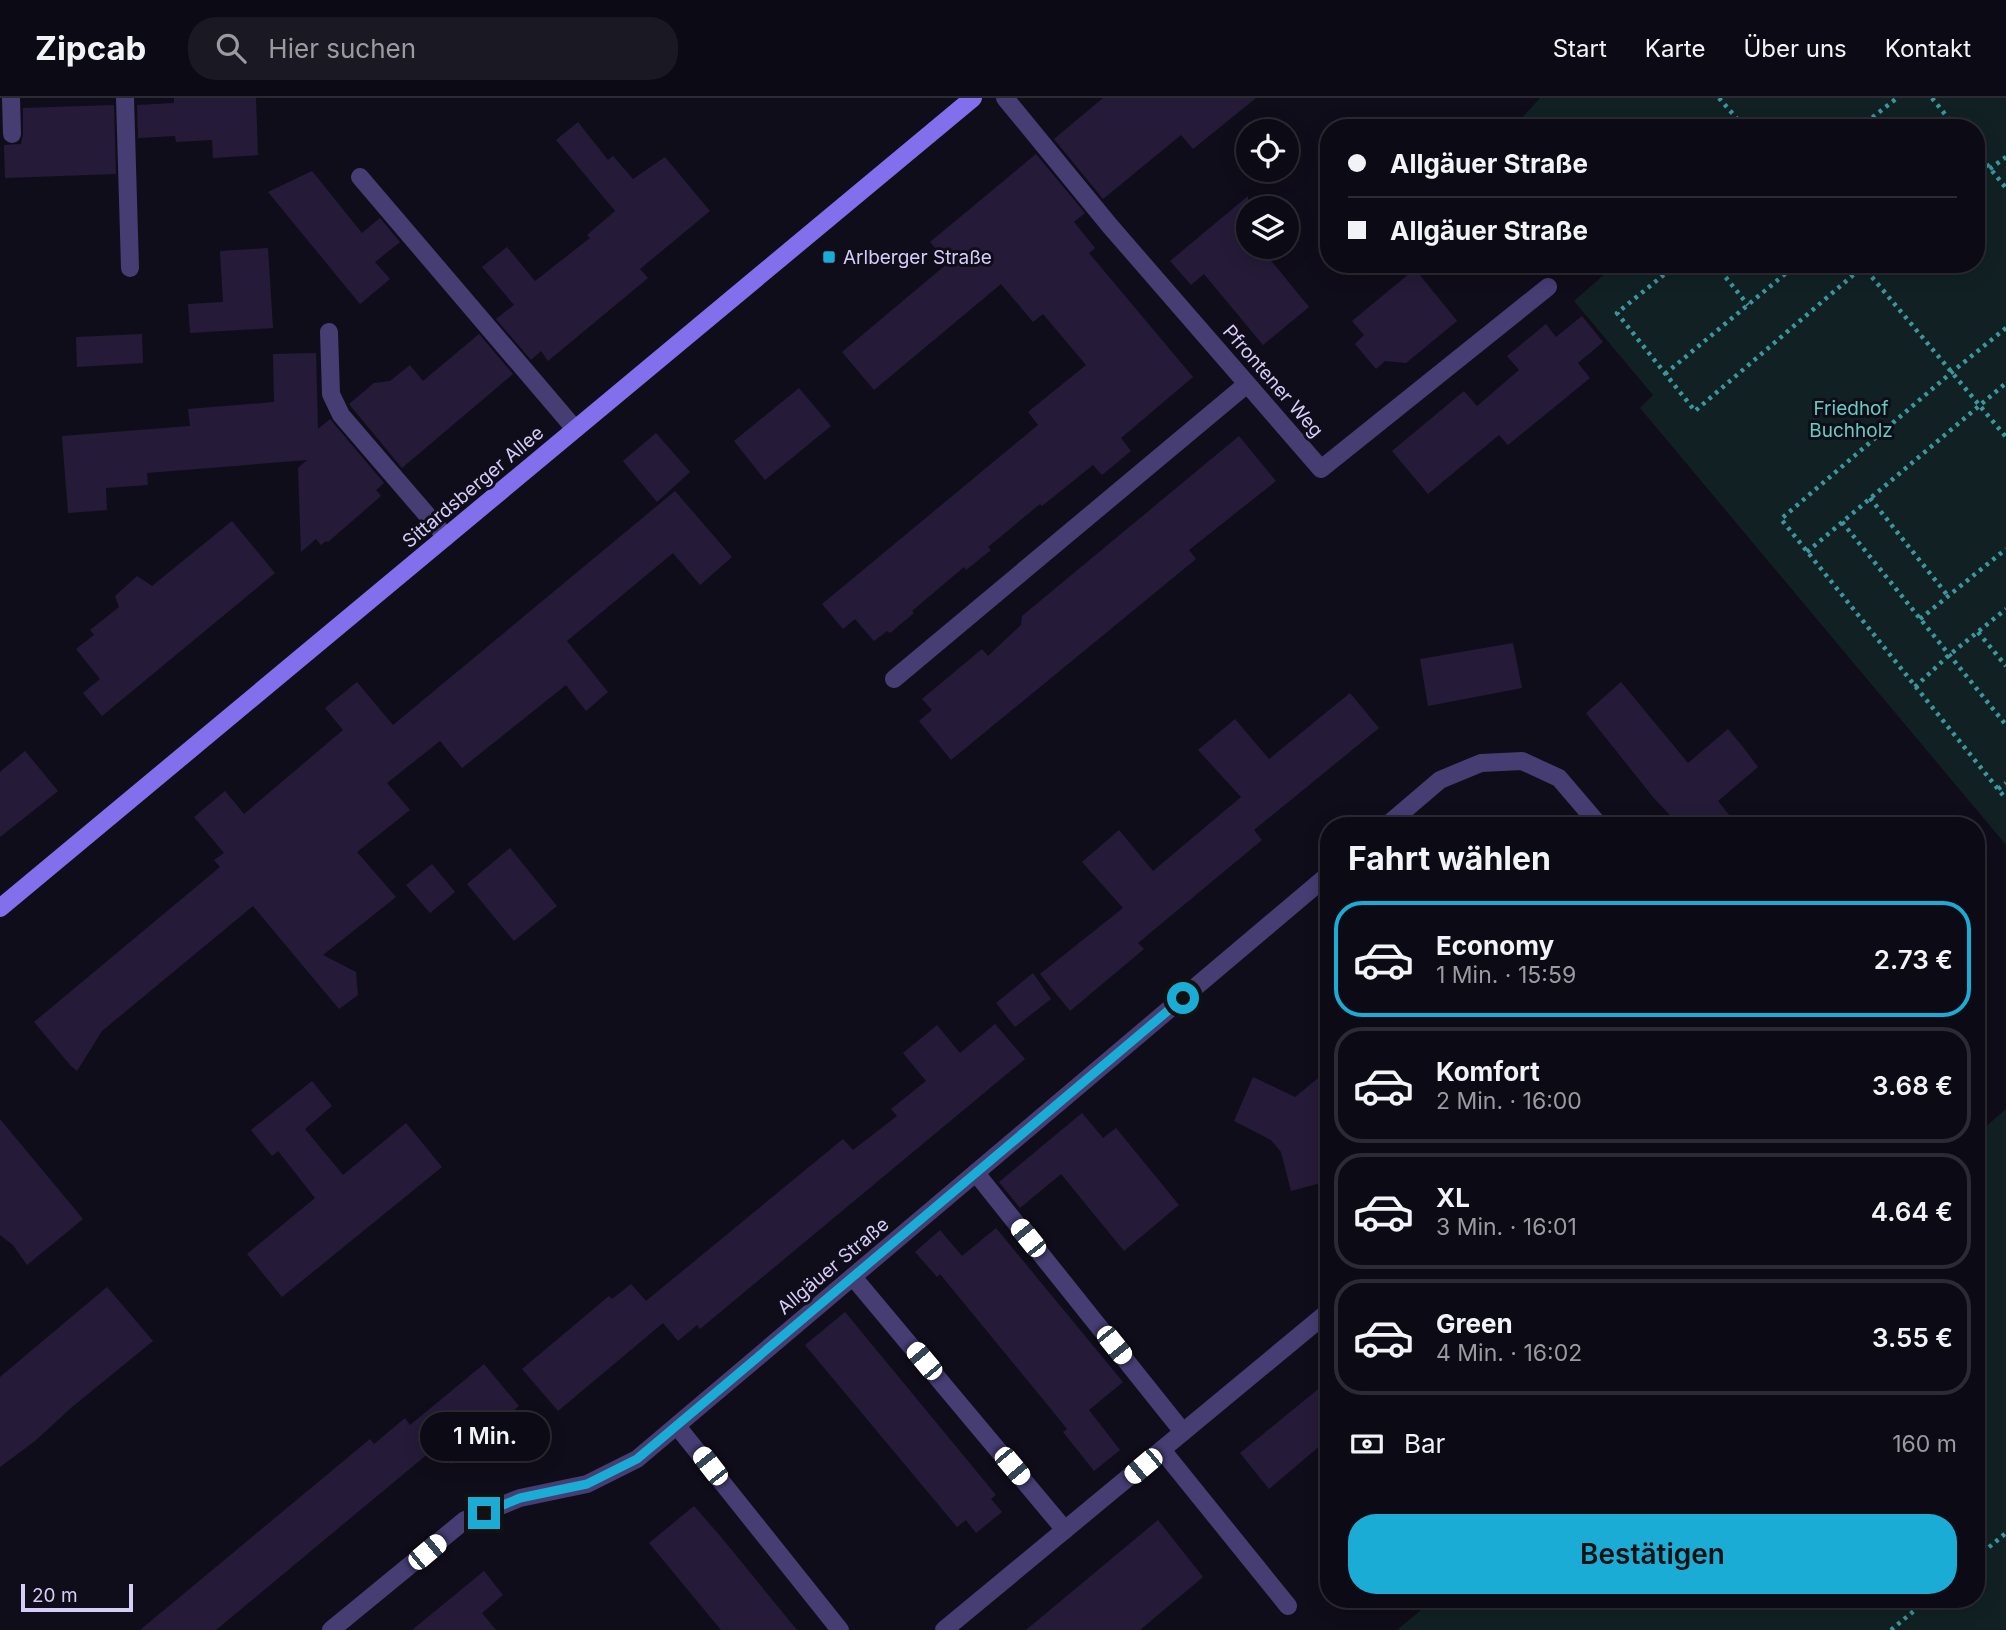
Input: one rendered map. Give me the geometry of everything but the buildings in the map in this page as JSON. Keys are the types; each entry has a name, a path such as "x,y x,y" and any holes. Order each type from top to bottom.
{"main road":[{"name":"Sittardsberger Allee","path":"0,908 974,98"}],"street":[{"path":"11,98 12,134"},
{"path":"125,98 130,268"},
{"name":"Pfrontener Weg","path":"1005,98 1110,226 1321,469 1548,286"},
{"path":"360,177 575,429"},
{"path":"329,332 331,394 341,415 446,537"},
{"path":"894,679 1247,384"},
{"path":"1397,817 1440,780 1481,763 1522,761 1559,778 1592,817"},
{"name":"Allgäuer Straße","path":"331,1630 465,1520 520,1498 587,1484 637,1459 1320,882"},
{"path":"976,1173 1183,1432"},
{"path":"853,1277 1065,1530"},
{"path":"944,1630 1320,1318"},
{"path":"677,1426 840,1630"},
{"path":"1162,1450 1288,1606"}],"path":[{"path":"1720,98 1738,119"},
{"path":"1870,119 1897,98"},
{"path":"1932,98 1949,119"},
{"path":"1985,172 2006,157"},
{"path":"1985,162 2006,188"},
{"path":"1666,273 1617,313 1695,411 1854,273"},
{"path":"1721,273 1748,305"},
{"path":"1665,374 1786,273"},
{"path":"1870,273 2006,437"},
{"path":"2006,328 1780,519 2006,799"},
{"path":"1807,552 2006,383"},
{"path":"1870,498 1948,596"},
{"path":"1842,522 2006,725"},
{"path":"1919,619 2006,549"},
{"path":"1915,687 2006,609"},
{"path":"1978,632 2006,666"},
{"path":"1998,789 2006,783"},
{"path":"1985,1550 2006,1533"},
{"path":"1891,1630 1917,1608"}],"green space":[{"name":"Friedhof Buchholz","path":"1540,98 2006,98 2006,845 1640,408 1653,395 1574,301 1606,273 1985,273 1985,119 1521,119"},
{"path":"2006,1109 2006,1630 1397,1630 1423,1608 1985,1608 1985,1127"}],"place":[{"name":"Arlberger Straße","path":"829,257"}],"route":[{"path":"484,1513 520,1498 587,1484 637,1459 1183,998"}]}
